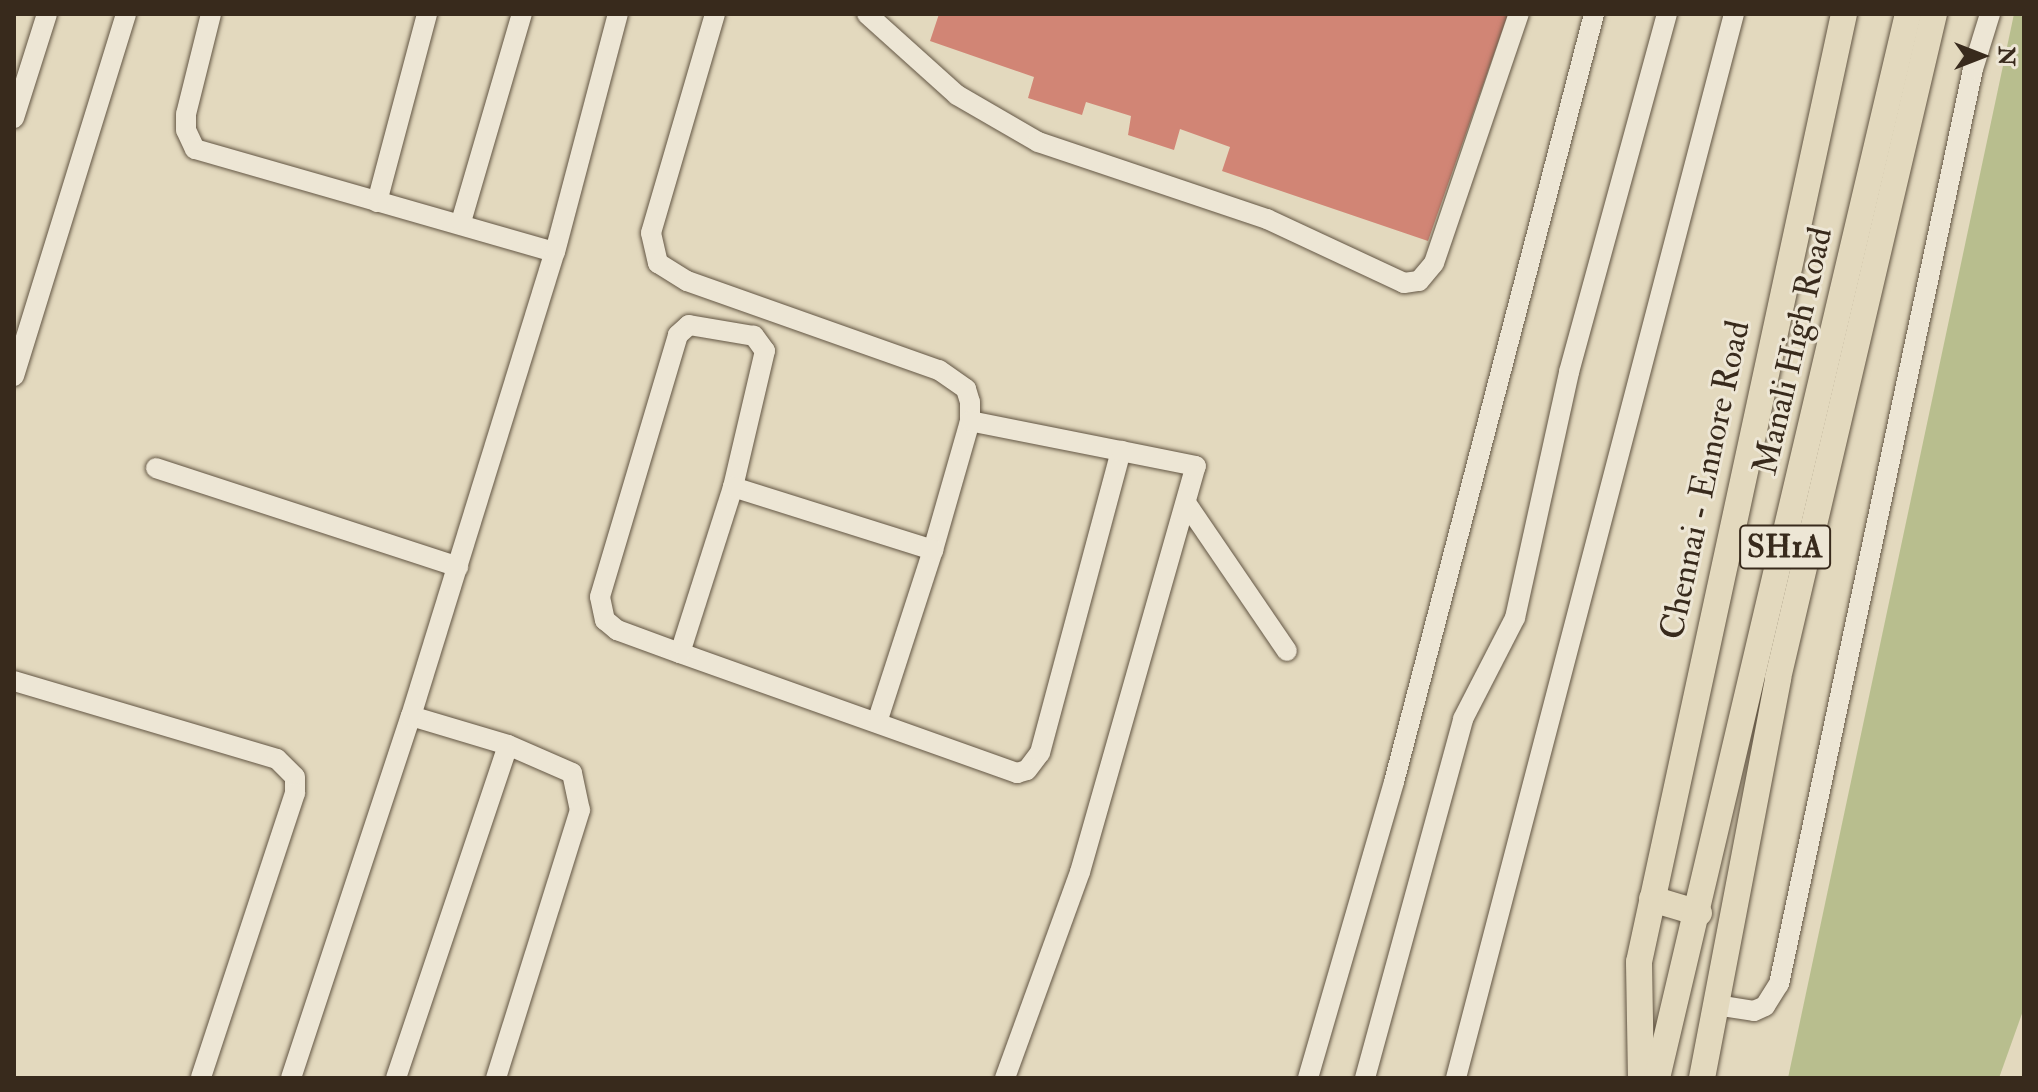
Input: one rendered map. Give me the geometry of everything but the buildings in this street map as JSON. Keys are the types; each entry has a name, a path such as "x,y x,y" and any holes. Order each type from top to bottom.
{"main road":[{"name":"Chennai - Ennore Road","path":"1641,1078 1636,1001 1639,962 1844,14"},
{"name":"Manali High Road","path":"1657,1078 1699,913 1908,14"},
{"name":"Manali High Road","path":"1702,1078 1778,678 1934,14"},
{"path":"1652,899 1699,913"},
{"path":"1639,962 1684,972"},
{"path":"1674,1016 1715,1013"}],"street":[{"path":"14,118 47,14"},
{"path":"14,376 126,14"},
{"path":"211,14 186,114 186,130 195,149 377,202 461,222 555,252"},
{"path":"377,202 427,14"},
{"path":"461,222 522,14"},
{"path":"291,1078 411,716 555,252 618,14"},
{"path":"715,14 651,233 658,263 687,281 939,370 966,389 970,421 933,550 877,722"},
{"path":"867,14 957,95 1038,142 1267,219 1404,283 1419,281 1434,263 1519,14"},
{"path":"1308,1078 1394,782 1594,14"},
{"path":"1365,1078 1463,719 1515,618 1569,372 1667,14"},
{"path":"1456,1078 1734,14"},
{"path":"1715,1013 1754,1011 1765,1006 1779,984 1973,69 1990,14"},
{"path":"680,653 733,487 765,351 754,336 689,325 678,335 600,597 605,620 617,630 680,653 877,722 1008,773 1027,770 1035,763 1121,451"},
{"path":"970,421 1196,466 1080,872 1005,1078"},
{"path":"156,468 458,567"},
{"path":"733,487 933,550"},
{"path":"1186,503 1287,651"},
{"path":"14,681 277,759 295,777 295,793 201,1078"},
{"path":"411,716 508,745 572,773 580,810 496,1078"},
{"path":"396,1078 508,745"}],"green space":[{"path":"2014,14 2024,17 2024,1008 1999,1078 1788,1078"}]}
